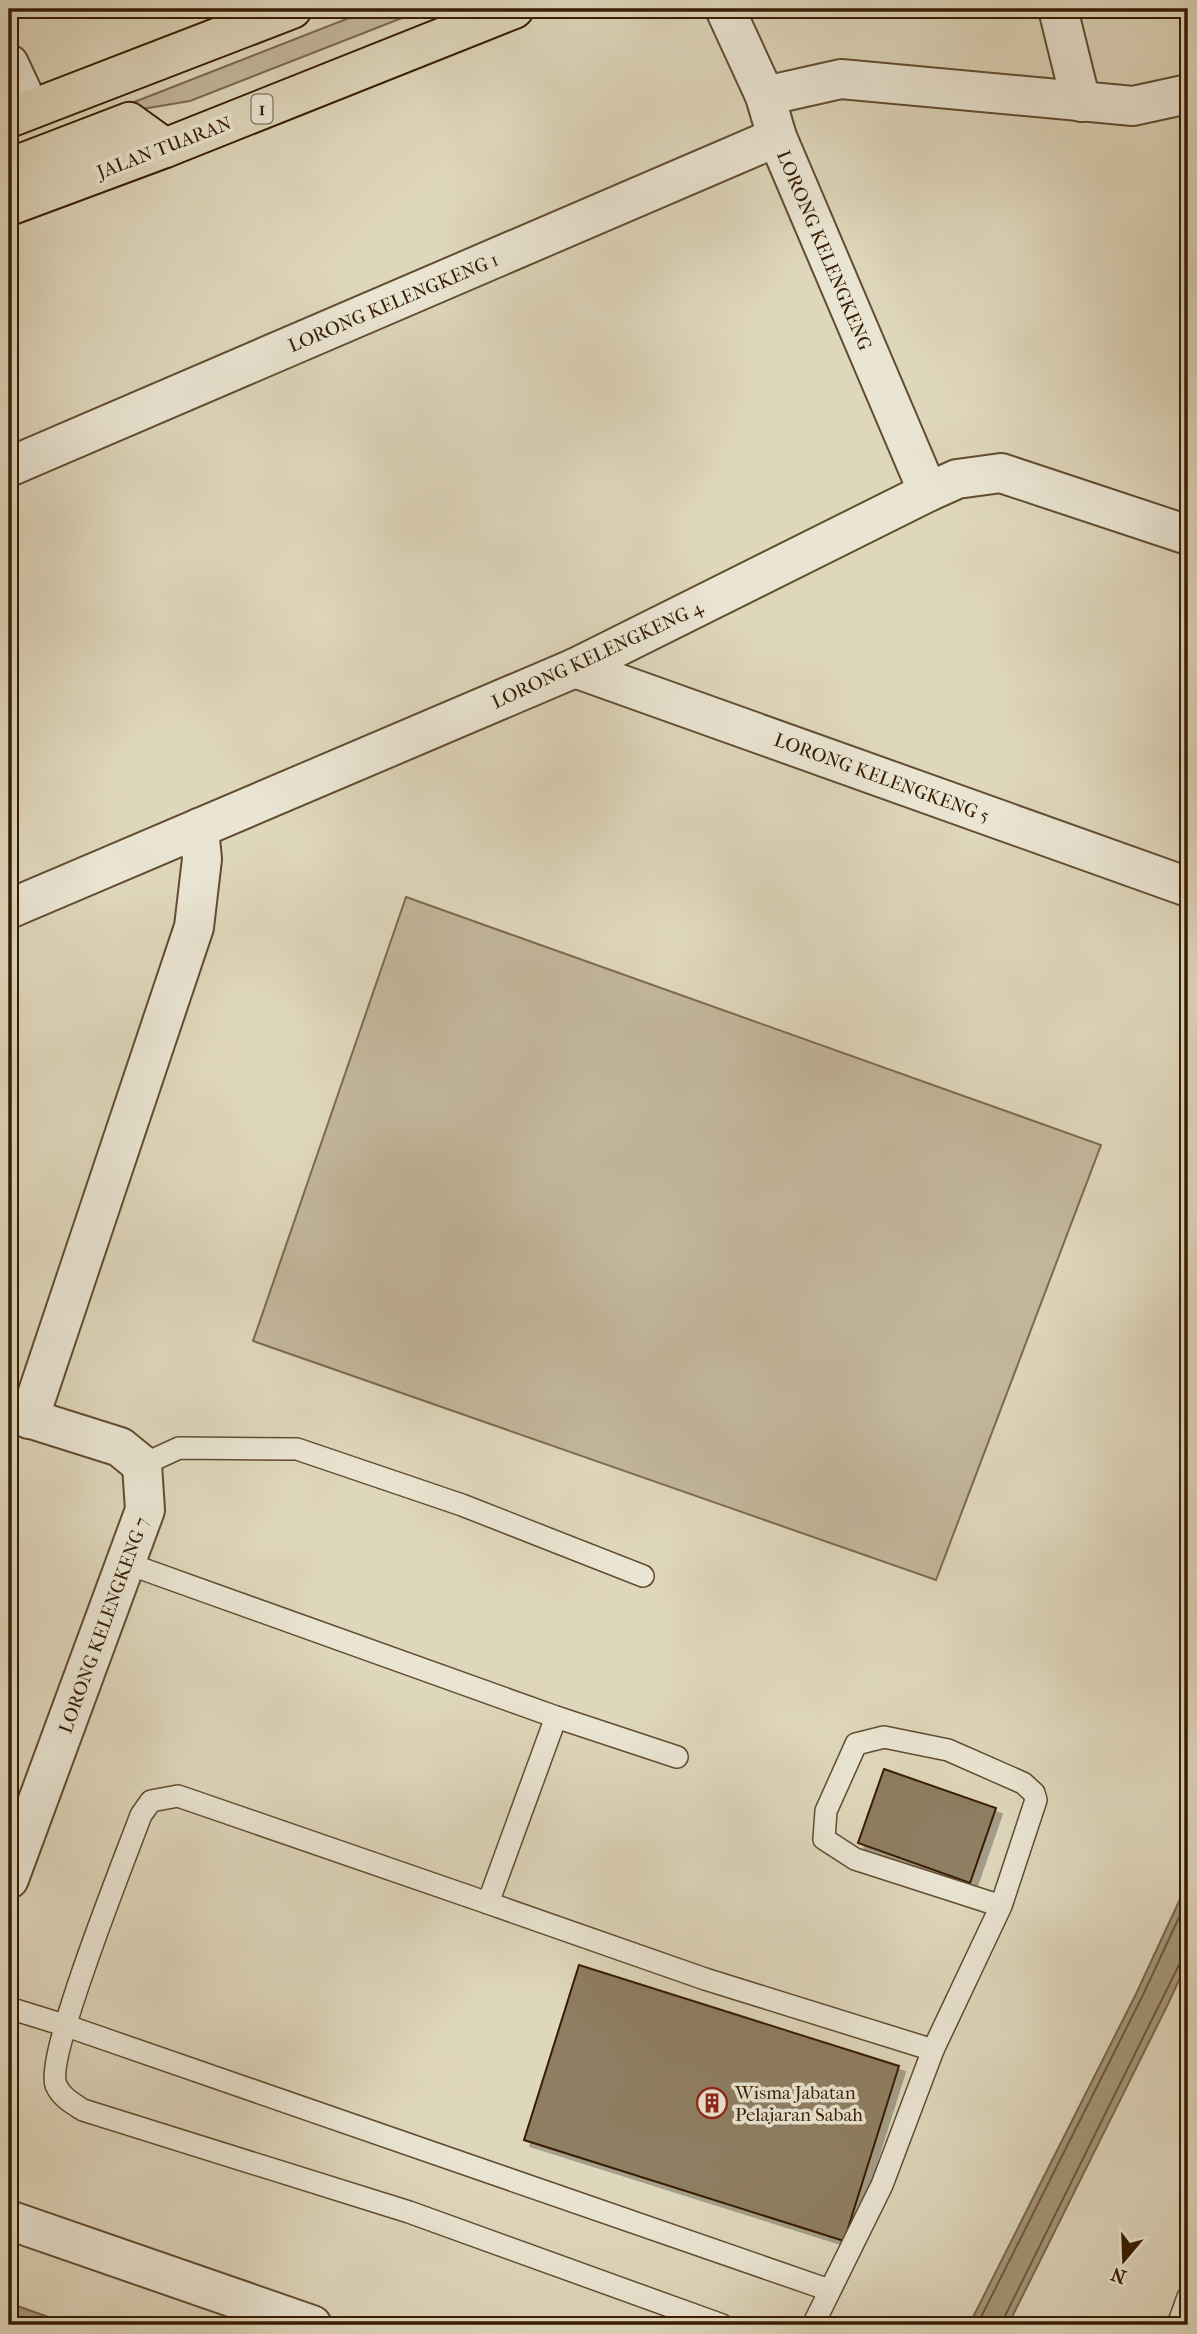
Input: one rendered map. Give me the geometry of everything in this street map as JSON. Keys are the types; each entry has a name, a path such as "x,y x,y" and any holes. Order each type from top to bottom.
{"main road":[{"path":"19,114 292,9"},
{"name":"JALAN TUARAN","path":"9,206 165,148 514,9"},
{"path":"9,168 129,122 165,148"}],"street":[{"name":"LORONG KELENGKENG","path":"725,9 765,96 777,137 928,492"},
{"path":"1058,9 1081,102"},
{"path":"9,64 19,114"},
{"path":"765,96 841,79 1133,106 1186,100"},
{"name":"LORONG KELENGKENG 1","path":"9,467 777,137"},
{"name":"LORONG KELENGKENG 4","path":"9,909 575,668 957,479 1000,473 1188,535"},
{"name":"LORONG KELENGKENG 5","path":"575,668 1188,887"},
{"path":"142,1465 120,1447 19,1415 194,927 202,859 199,828"},
{"name":"LORONG KELENGKENG 7","path":"9,1879 145,1510 142,1465"},
{"path":"9,2220 312,2325"}],"lane":[{"path":"142,1465 179,1448 297,1449 462,1505 643,1576"},
{"path":"126,1563 556,1717 677,1757"},
{"path":"488,1903 556,1717"},
{"path":"813,2325 882,2185 933,2050 1001,1906 1036,1800 1034,1793 1023,1783 948,1750 884,1737 856,1744 826,1811 824,1839 855,1859 1001,1906"},
{"path":"723,2325 409,2212 83,2110 62,2096 55,2082 64,2025 141,1815 151,1801 178,1796 705,1979 933,2050"},
{"path":"9,2008 829,2290"},
{"path":"1178,2325 1188,2297"}],"shaded area":[{"path":"372,9 425,9 190,101 136,110 9,151"},
{"path":"406,897 1101,1145 936,1580 253,1341"}],"water":[{"path":"1188,1882 1188,1961 1167,2006 1008,2325 969,2325 1136,1994"},
{"path":"9,2303 71,2325 9,2325"}],"building":[{"path":"884,1769 996,1808 970,1883 858,1843"},
{"name":"Wisma Jabatan Pelajaran Sabah","path":"579,1965 899,2066 844,2241 524,2140"}],"place":[{"name":"Wisma Jabatan Pelajaran Sabah","path":"712,2103"}]}
